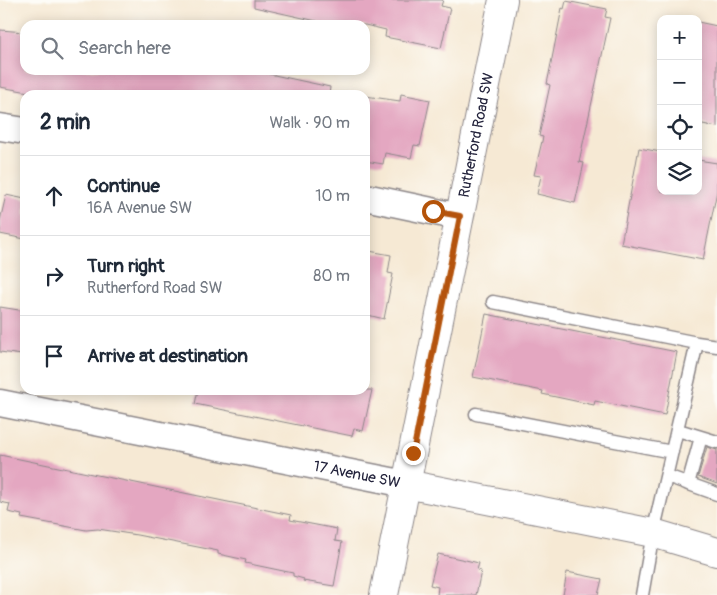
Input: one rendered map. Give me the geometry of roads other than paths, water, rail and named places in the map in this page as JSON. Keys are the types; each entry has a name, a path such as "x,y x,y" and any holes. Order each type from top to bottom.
{"street":[{"name":"Rutherford Road SW","path":"384,595 503,0"},
{"path":"0,127 20,130"},
{"path":"370,198 460,216"},
{"name":"17 Avenue SW","path":"0,403 653,534 715,553"}],"lane":[{"path":"493,302 717,346"},
{"path":"642,595 653,534 697,343"},
{"path":"476,414 672,452"},
{"path":"678,430 717,442"},
{"path":"688,484 701,437"},
{"path":"667,476 716,492"}]}
